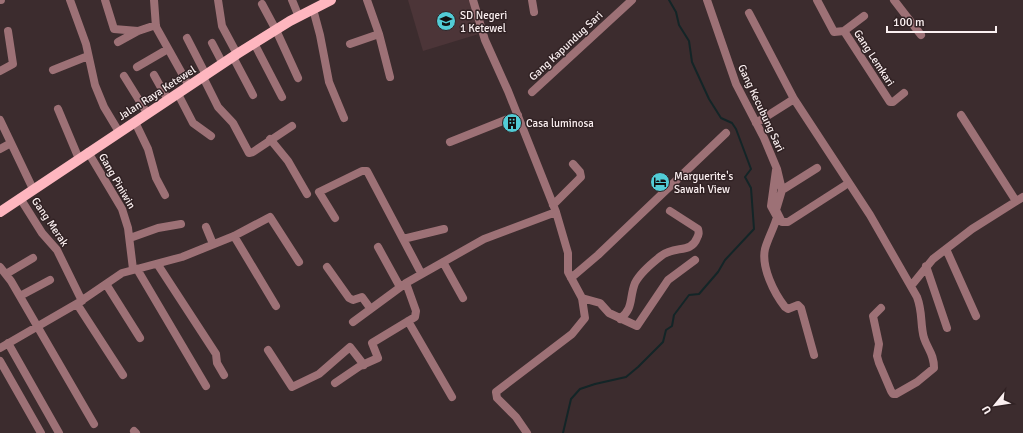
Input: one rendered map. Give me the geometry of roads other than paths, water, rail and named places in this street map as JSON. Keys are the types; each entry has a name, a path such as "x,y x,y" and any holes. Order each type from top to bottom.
{"main road":[{"name":"Jalan Raya Ketewel","path":"0,212 88,152 254,43 325,1"}],"street":[{"path":"70,0 88,56 95,85 104,107 119,132"},
{"path":"105,0 114,29 138,31"},
{"path":"154,0 156,25 189,86"},
{"path":"218,0 222,26 253,95"},
{"path":"292,0 299,17"},
{"path":"367,0 379,34 390,77"},
{"path":"473,0 485,40 518,115 555,208 568,253 568,272 582,298 585,315 582,324 496,394 496,398 516,417 527,433"},
{"path":"532,0 534,12"},
{"name":"Gang Kapundug Sari","path":"532,92 632,0"},
{"name":"Gang Kecubung Sari","path":"707,0 736,84 777,169 782,190"},
{"name":"Gang Lemkari","path":"817,0 834,32 844,31 890,102 893,102 904,93"},
{"path":"894,0 921,35"},
{"path":"262,4 276,30 298,78"},
{"path":"313,9 320,35 329,82 344,118"},
{"path":"749,13 794,99 870,214 911,286 922,310 924,338 932,352 934,368 917,382 893,394 884,376 877,356 879,344 873,316 881,308"},
{"path":"844,31 864,16"},
{"path":"118,42 138,31 156,25"},
{"path":"0,71 12,64 8,31"},
{"path":"350,44 379,34"},
{"path":"187,38 218,107 233,123 249,152 253,152 292,126"},
{"path":"212,43 223,64"},
{"path":"254,43 282,97"},
{"path":"137,67 168,49"},
{"path":"53,70 88,56"},
{"path":"154,75 168,100"},
{"path":"124,76 147,113"},
{"path":"178,94 193,123 210,136"},
{"path":"756,123 794,99"},
{"path":"58,109 79,159"},
{"path":"450,142 518,115"},
{"path":"911,286 926,266 946,249 972,229 1020,199 961,115"},
{"path":"0,120 33,189"},
{"path":"135,122 148,149 155,177 164,195"},
{"path":"571,278 598,255 726,133"},
{"path":"270,140 288,161 307,194"},
{"path":"0,149 11,143"},
{"name":"Gang Piniwin","path":"88,152 122,209 130,238 135,269"},
{"path":"354,322 370,308 421,273 490,236 555,208 581,176 581,173 573,164"},
{"path":"817,168 782,190 776,210 782,222 785,223 844,186"},
{"path":"777,169 771,201 772,209 777,217 765,250 766,265 771,282 784,307 788,308 798,305 801,308 814,355"},
{"path":"335,218 319,192 366,170 370,174 421,273"},
{"name":"Gang Merak","path":"20,198 42,234 57,250 79,302 123,375"},
{"path":"620,318 630,310 631,294 642,273 666,253 677,248 685,249 695,244 699,233 698,229 670,211"},
{"path":"0,348 79,302 119,275 135,269 158,265 234,236 270,217 299,262"},
{"path":"130,238 158,228 181,224"},
{"path":"206,227 213,244"},
{"path":"403,239 444,229"},
{"path":"234,236 276,306"},
{"path":"335,383 379,357 372,343 408,321 415,316 416,313 403,285 378,246"},
{"path":"946,249 976,316"},
{"path":"6,274 33,258"},
{"path":"582,298 600,303 606,311 634,326 639,325 660,290 668,280 695,260"},
{"path":"443,262 463,298"},
{"path":"158,265 216,354 217,363 224,374"},
{"path":"0,266 38,326 94,424"},
{"path":"926,266 947,328"},
{"path":"327,267 348,298 352,300 362,297 370,308"},
{"path":"135,269 206,386"},
{"path":"20,296 50,280"},
{"path":"106,284 140,338"},
{"path":"408,321 452,397"},
{"path":"8,343 59,433"},
{"path":"268,350 292,387 319,374 350,347 364,365"},
{"path":"0,361 41,433"}],"waterway":[{"path":"563,433 571,399 580,389 626,377 638,367 663,342 666,330 672,326 674,315 689,295 699,294 718,272 725,260 754,229 751,188 745,177 751,169 736,129 732,123 721,118 709,99 692,62 689,41 679,25 676,12 669,0"}],"place":[{"name":"SD Negeri 1 Ketewel","path":"446,21"},
{"name":"Casa luminosa","path":"512,123"},
{"name":"Marguerite's Sawah View","path":"660,182"}]}
